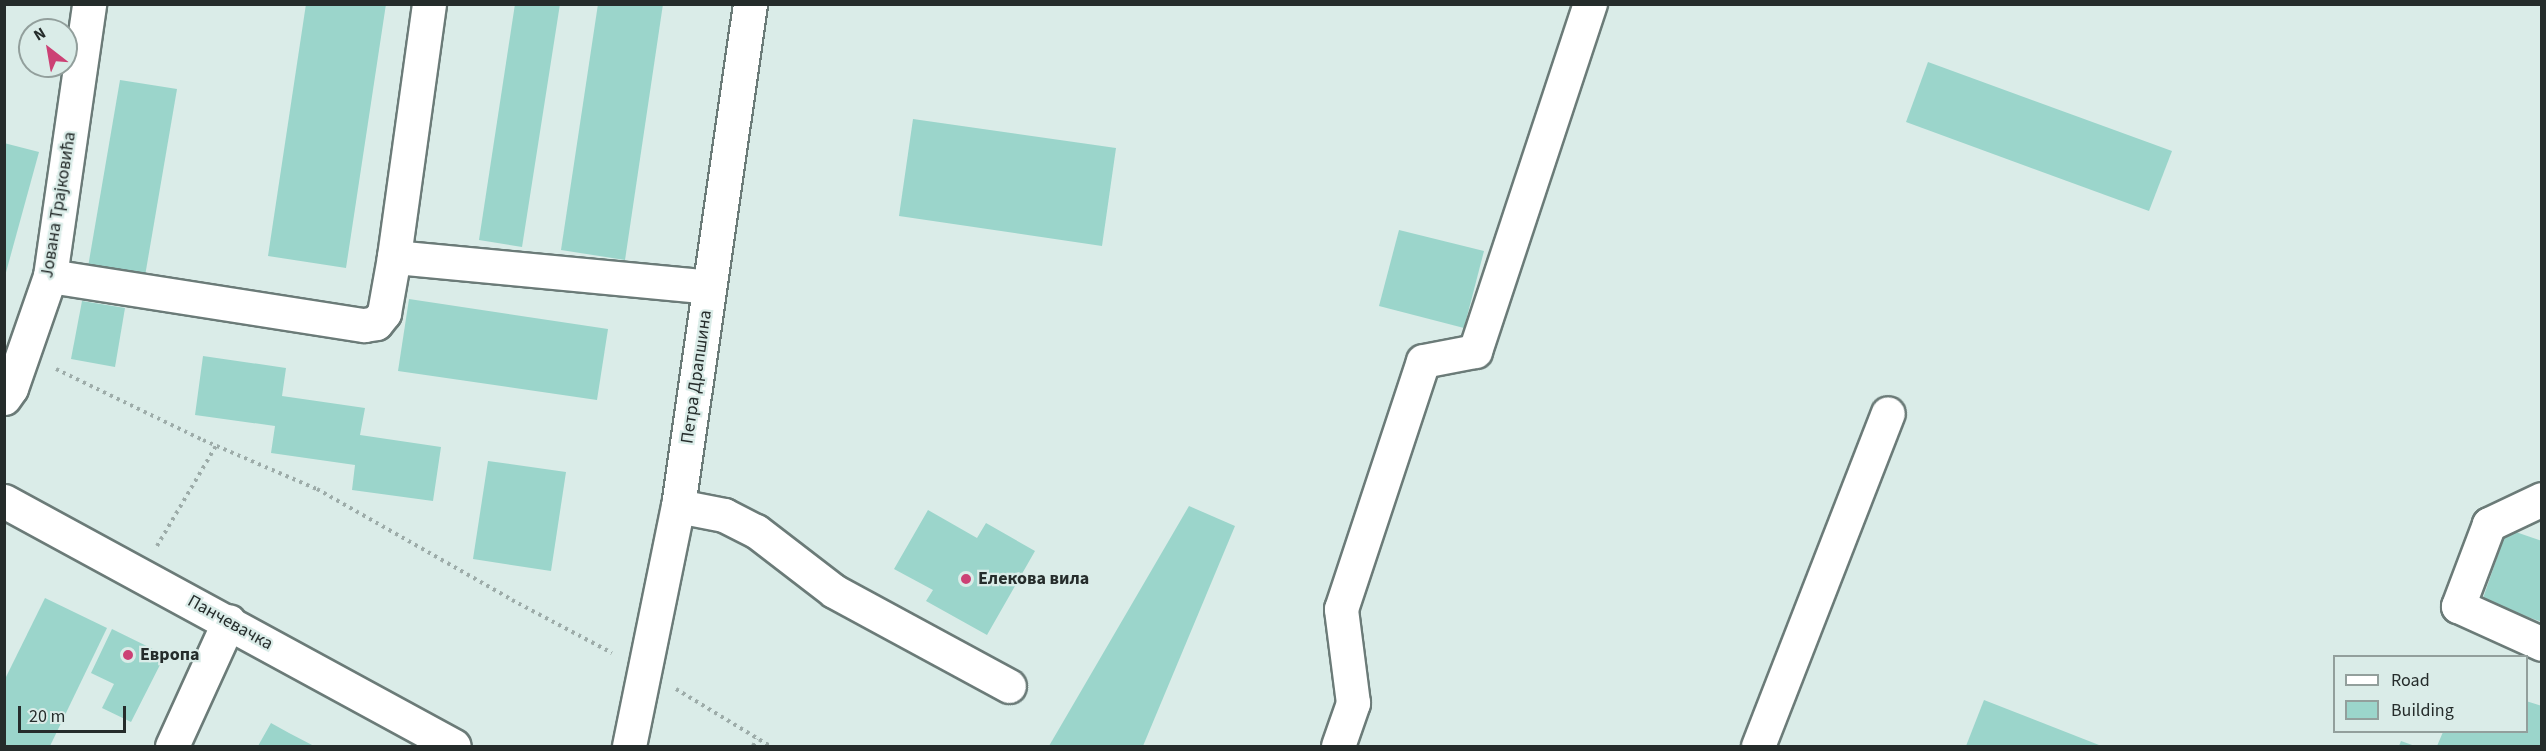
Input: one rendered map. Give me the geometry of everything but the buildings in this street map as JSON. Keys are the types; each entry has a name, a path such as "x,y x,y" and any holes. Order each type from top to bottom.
{"street":[{"name":"Јована Трајковића","path":"4,398 11,388 50,276 89,4"},
{"path":"50,276 364,325 376,322 384,312 394,257 429,4"},
{"name":"Петра Драпшина","path":"629,747 678,506 750,4"},
{"path":"1338,747 1353,703 1341,609 1423,362 1475,351 1590,4"},
{"path":"394,257 709,287"},
{"path":"1758,747 1888,412"},
{"path":"2541,499 2489,524 2458,606 2541,644"},
{"name":"Панчевачка","path":"4,501 229,621 454,747"},
{"path":"678,506 724,515 756,531 834,591 1009,686"},
{"path":"172,747 229,621"}],"path":[{"path":"24,350 71,377 216,446 317,489 512,600 645,670 770,747"},
{"path":"140,574 216,446"},
{"path":"753,747 757,739"}],"place":[{"name":"Елекова вила","path":"966,579"},
{"name":"Европа","path":"128,655"}]}
